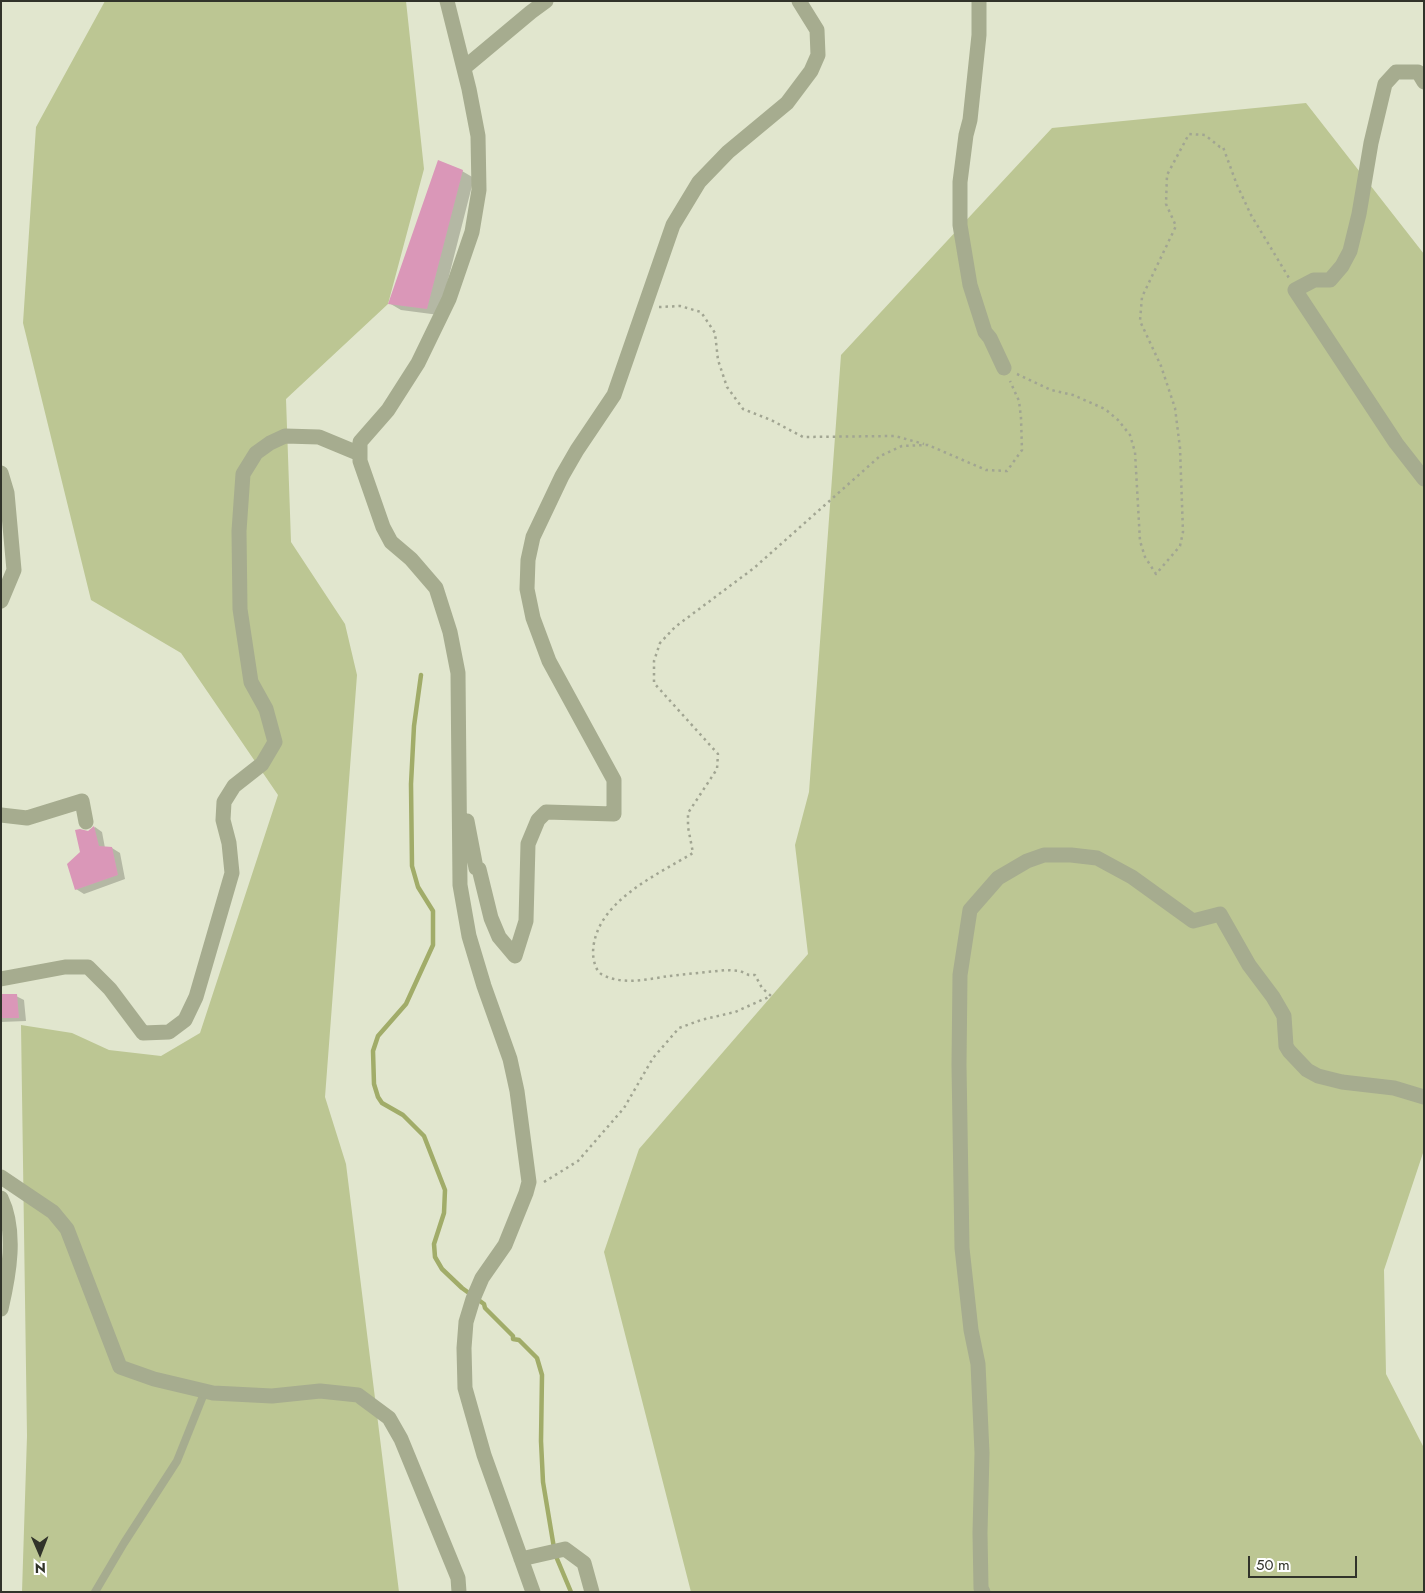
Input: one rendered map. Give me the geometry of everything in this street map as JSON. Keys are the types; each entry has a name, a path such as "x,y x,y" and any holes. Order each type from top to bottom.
{"street":[{"path":"448,1 478,136 479,190 472,232 449,299 418,363 388,410 360,442 360,461 383,527 391,542 411,559 436,588 450,632 458,673 460,885 469,936 484,986 510,1059 517,1091 530,1182 505,1245 482,1278 473,1299 466,1322 464,1348 465,1388 484,1455 533,1592"},
{"path":"464,68 546,1"},
{"path":"460,788 476,868 479,869 491,918 499,937 514,956 526,922 528,844 538,820 546,812 614,814 614,780 549,660 533,618 527,589 528,560 533,537 576,450 614,395 673,225 699,182 728,152 787,103 811,71 818,55 817,30 799,1"},
{"path":"979,1 980,35 970,120 966,135 960,182 960,225 970,285 985,332 990,338 1004,368"},
{"path":"1424,82 1418,72 1396,72 1385,84 1371,143 1359,214 1350,251 1342,266 1330,280 1314,280 1295,290 1396,443 1424,479"},
{"path":"1,978 65,966 88,967 110,989 143,1033 168,1032 185,1020 196,997 232,873 229,843 223,820 224,802 234,786 262,764 275,742 266,709 251,682 240,609 239,531 243,474 256,453 270,443 285,436 319,437 360,454"},
{"path":"1,473 8,493 14,570 1,601"},
{"path":"1,815 27,818 82,801 86,822"},
{"path":"983,1592 981,1588 980,1533 982,1454 978,1364 971,1330 962,1248 959,1065 960,975 970,910 998,878 1026,861 1044,855 1071,855 1097,858 1132,877 1193,921 1220,914 1249,965 1273,997 1284,1016 1286,1046 1307,1070 1318,1076 1342,1082 1394,1088 1424,1098"},
{"path":"1,1178 53,1212 67,1229 120,1367 154,1379 213,1393 272,1396 320,1391 358,1395 389,1418 401,1439 458,1578 459,1592"},
{"path":"1,1198 10,1222 9,1276 1,1309"},
{"path":"521,1558 565,1549 584,1563 592,1592"}],"lane":[{"path":"95,1592 177,1461 205,1391"}],"path":[{"path":"1004,368 1051,390 1073,395 1105,409 1118,420 1130,435 1135,452 1140,541 1145,558 1156,574 1180,546 1182,539 1180,448 1175,408 1161,366 1140,320 1142,297 1176,226 1166,204 1167,175 1188,134 1205,135 1220,147 1223,147 1237,185 1251,214 1284,267 1295,290"},
{"path":"645,307 680,306 701,312 716,333 718,360 727,387 743,409 771,420 803,437 895,436 928,445 986,470 1008,471 1022,450 1022,418 1018,402 1004,368"},
{"path":"526,1193 578,1160 624,1108 653,1058 679,1028 701,1020 735,1012 771,996 762,988 755,975 749,975 740,971 726,970 625,981 604,976 594,964 593,942 602,922 613,908 632,889 692,853 688,813 717,769 718,754 654,683 654,661 660,643 675,627 754,568 880,456 902,446 928,445"}],"green space":[{"path":"105,1 406,1 424,169 388,304 286,399 291,542 345,624 357,675 325,1097 346,1164 399,1592 22,1592 27,1436 21,1025 72,1033 109,1050 161,1056 200,1033 278,795 181,653 91,600 23,323 36,127"},
{"path":"1306,103 1424,254 1424,1150 1384,1270 1386,1374 1424,1448 1424,1592 691,1592 604,1252 639,1149 808,954 795,845 809,792 841,355 1052,128"}],"building":[{"path":"438,160 463,170 427,309 388,304"},
{"path":"94,826 99,846 112,847 118,875 75,890 67,864 80,852 75,830 88,831"},
{"path":"1,994 17,994 19,1018 1,1018"}],"waterway":[{"path":"421,675 414,726 411,784 412,866 418,887 433,911 433,945 406,1004 378,1036 373,1051 374,1084 382,1103 403,1115 424,1136 445,1190 444,1213 434,1244 435,1257 442,1269 462,1288 484,1304 485,1308 513,1336 513,1339 519,1340 537,1358 542,1375 541,1441 543,1482 555,1554 571,1592"}]}
